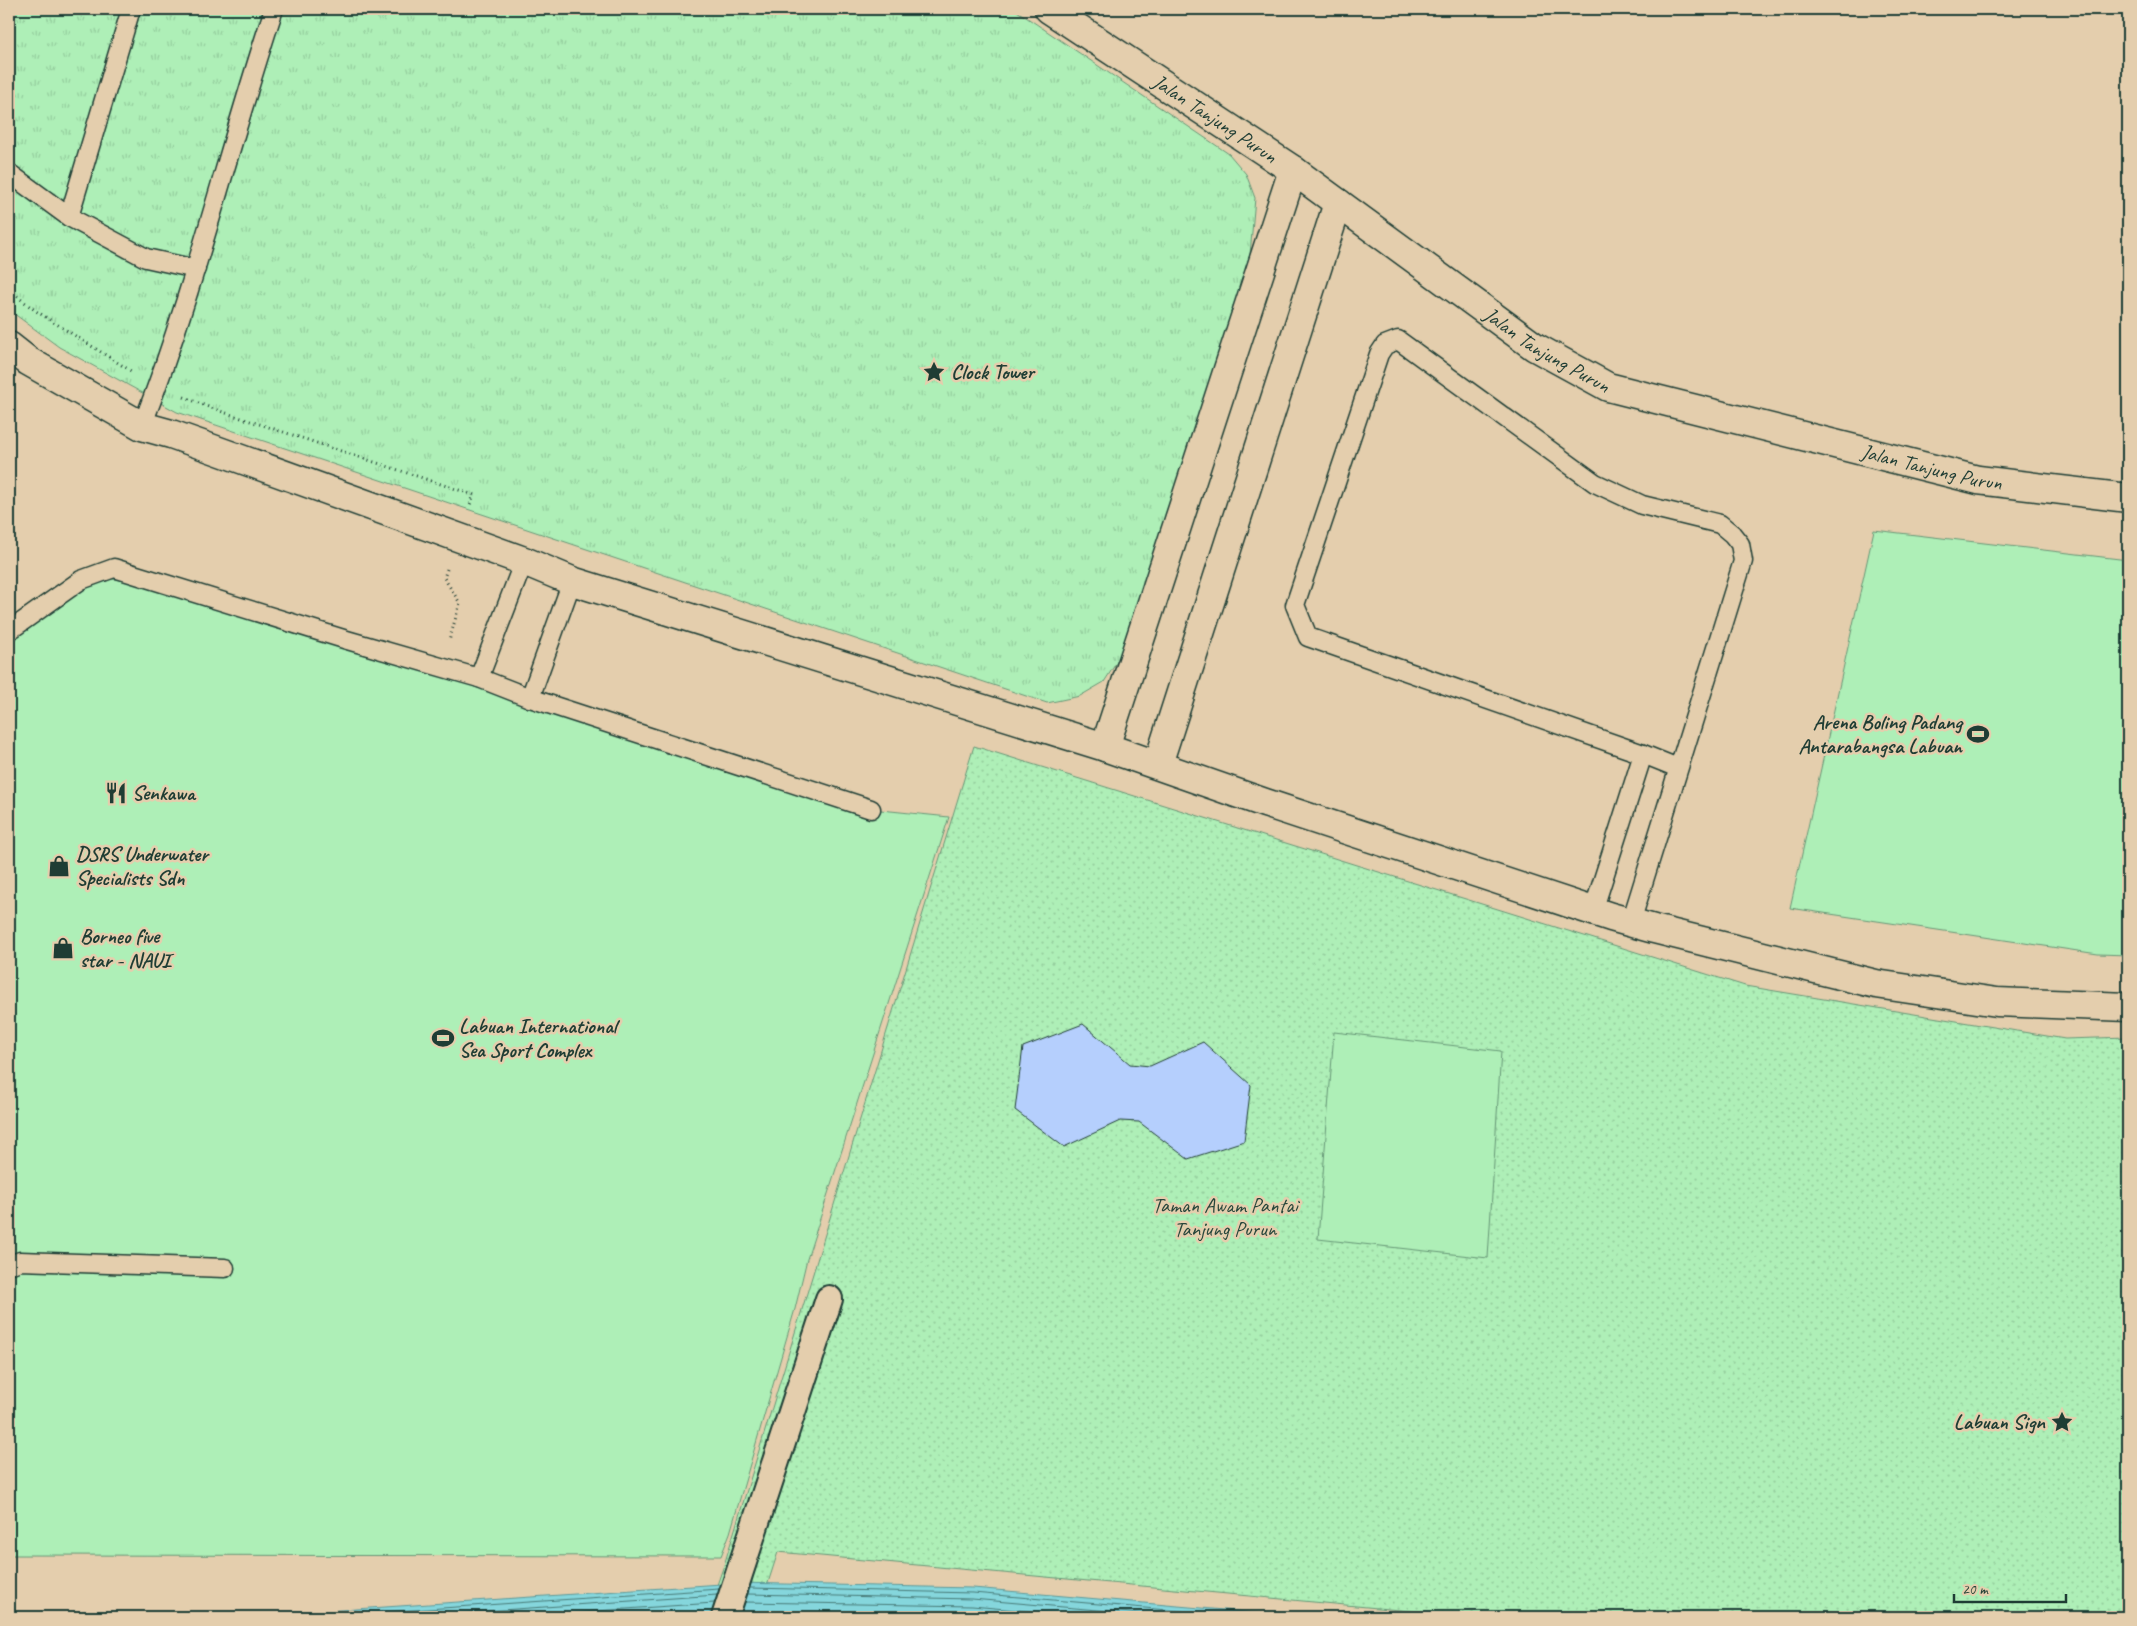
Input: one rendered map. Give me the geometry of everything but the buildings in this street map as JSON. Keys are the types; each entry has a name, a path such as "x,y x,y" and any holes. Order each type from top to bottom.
{"street":[{"name":"Jalan Tanjung Purun","path":"1049,9 1293,170 1535,347 1608,387 1978,480 2128,498"},
{"path":"1105,747 1293,170"},
{"path":"1158,764 1338,203"},
{"path":"9,346 28,361 142,426 178,436 524,561 572,581 1158,764 1265,803 1593,911 1876,984 1996,1002 2128,1007"},
{"path":"725,1617 829,1299"}],"lane":[{"path":"69,217 131,9"},
{"path":"142,426 196,269 274,9"},
{"path":"9,173 69,217 146,258 196,269"},
{"path":"1631,922 1743,561 1740,544 1720,524 1642,505 1595,483 1398,340 1385,345 1379,354 1295,605 1308,637 1643,754 1678,768"},
{"path":"479,678 524,561"},
{"path":"9,631 80,580 114,568 346,640 479,678 530,698 871,809"},
{"path":"530,698 572,581"},
{"path":"1593,911 1643,754"},
{"path":"9,1265 20,1261 225,1268"}],"green space":[{"path":"9,9 1014,9 1229,154 1246,174 1255,198 1249,266 1120,657 1104,682 1080,696 1047,703 177,412 59,347 9,310"},
{"name":"Arena Boling Padang Antarabangsa Labuan","path":"1874,530 2128,560 2128,955 2098,954 1790,908"},
{"name":"Labuan International Sea Sport Complex","path":"151,578 871,809 949,817 807,1259 795,1309 730,1533 721,1556 9,1555 9,624 81,580"},
{"name":"Taman Awam Pantai Tanjung Purun","path":"974,746 1745,986 2065,1039 2128,1037 2128,1617 1474,1617 778,1552 757,1617 706,1617 725,1562"},
{"path":"1334,1032 1501,1051 1488,1258 1318,1239"}],"water":[{"path":"736,1583 973,1588 1303,1617 239,1617"}],"place":[{"name":"Clock Tower","path":"934,372"},
{"name":"Arena Boling Padang Antarabangsa Labuan","path":"1978,734"},
{"name":"Senkawa","path":"116,793"},
{"name":"DSRS Underwater Specialists Sdn","path":"59,866"},
{"name":"Borneo five star - NAUI","path":"63,948"},
{"name":"Labuan International Sea Sport Complex","path":"443,1038"},
{"name":"Labuan Sign","path":"2062,1422"}]}
